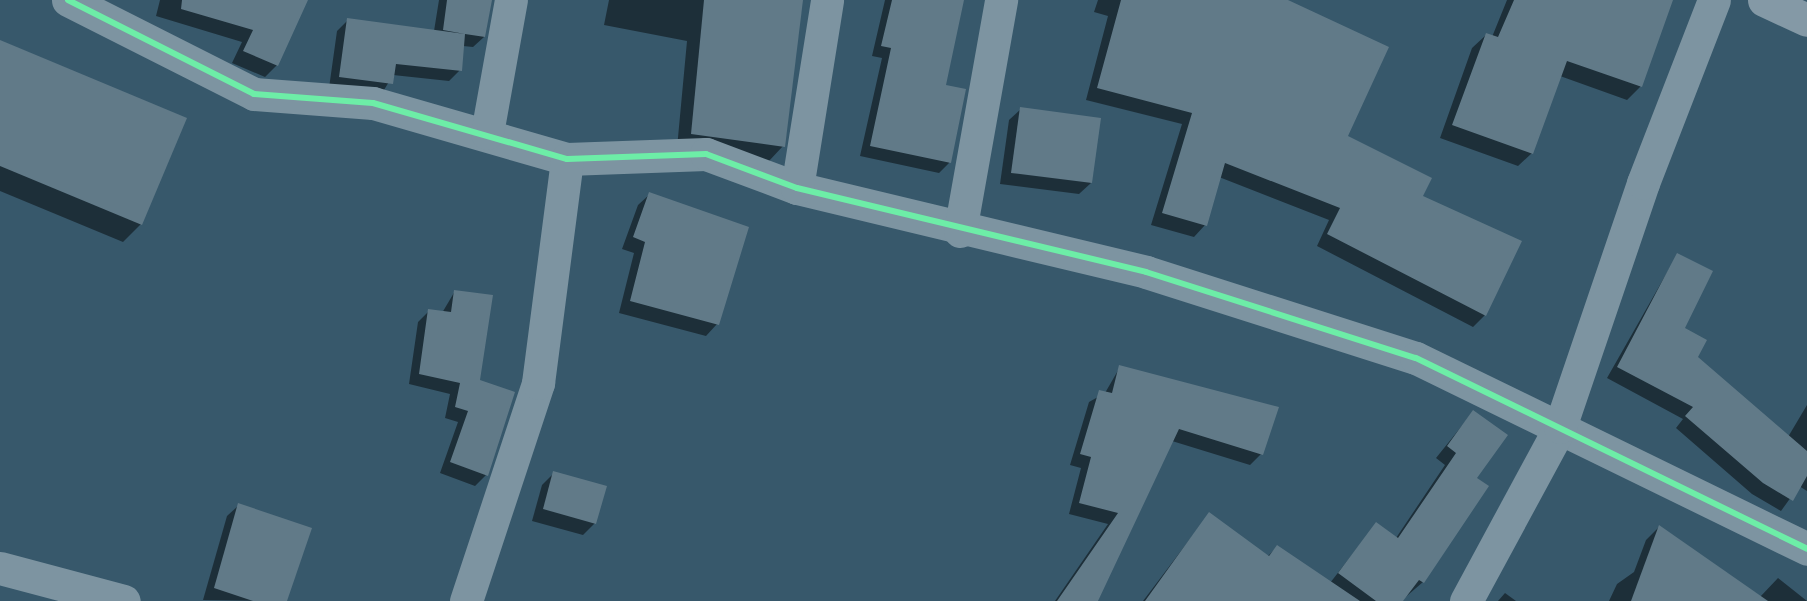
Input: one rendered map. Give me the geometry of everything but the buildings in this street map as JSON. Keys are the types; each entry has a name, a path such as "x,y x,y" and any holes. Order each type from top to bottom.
{"street":[{"path":"68,0 254,94 373,103 488,133 567,159 706,154 797,188 960,231 1146,272 1416,358 1807,549"},
{"path":"488,133 511,0"},
{"path":"797,188 827,0"},
{"path":"960,231 1001,0"},
{"path":"1466,601 1560,427 1642,183 1714,0"},
{"path":"1764,0 1807,20"},
{"path":"467,601 538,383 567,159"},
{"path":"0,568 124,601"}],"cycle path":[{"path":"68,0 254,94 373,103 567,159 706,154 797,188 1146,272 1416,358 1807,549"}]}
